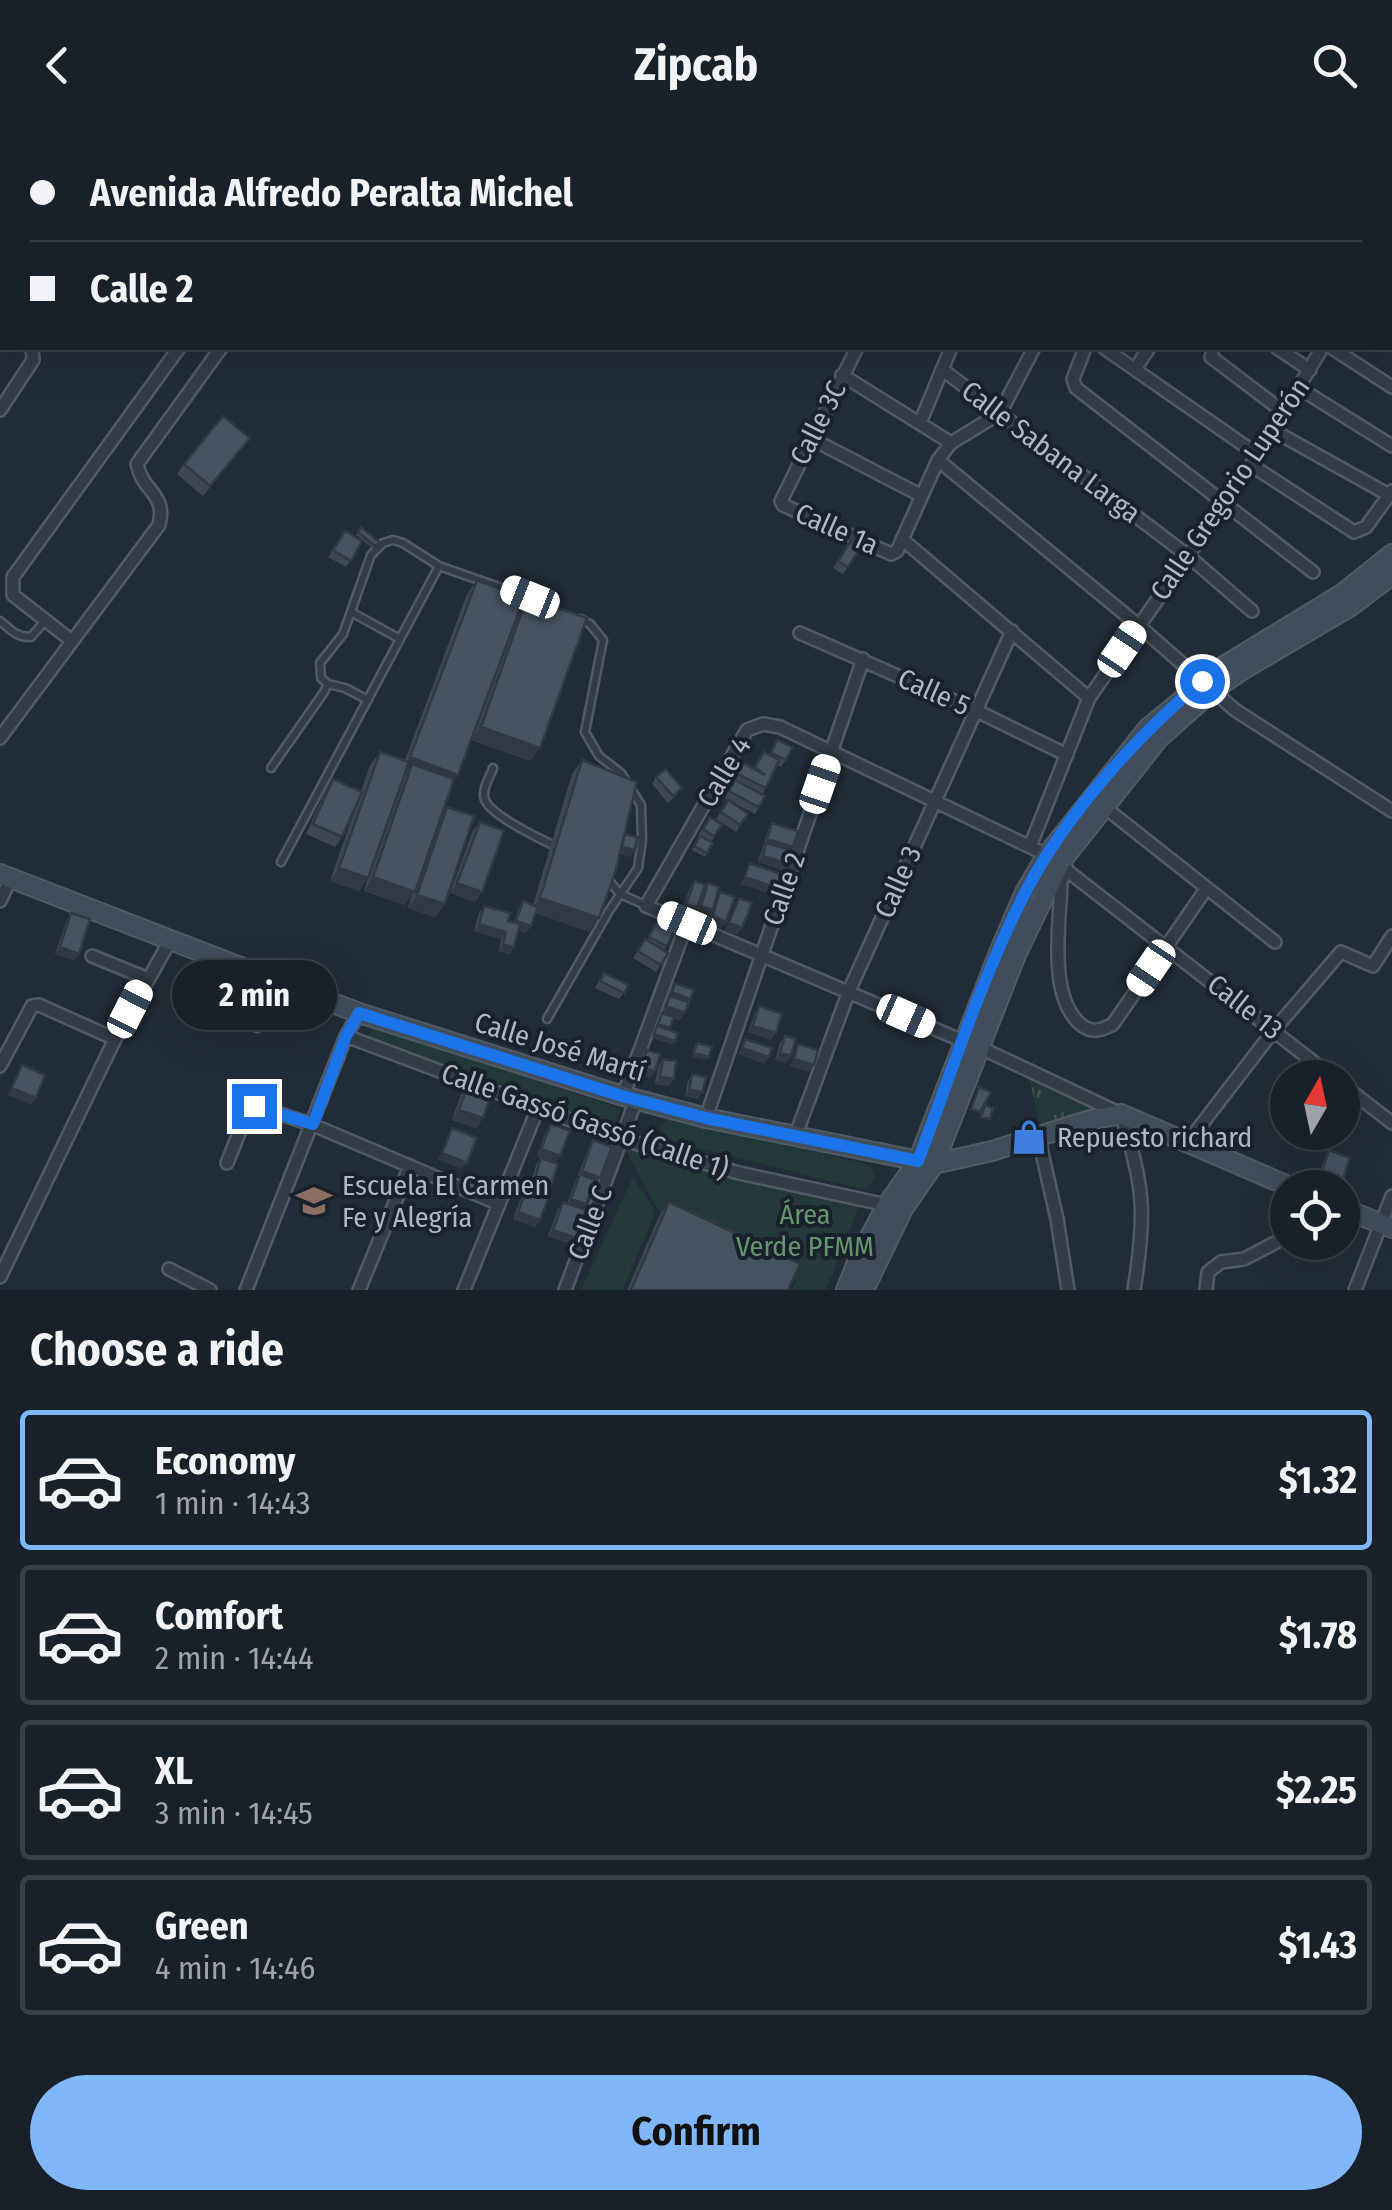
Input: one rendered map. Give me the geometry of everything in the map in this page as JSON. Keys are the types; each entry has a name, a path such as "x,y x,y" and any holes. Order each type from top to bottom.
{"main road":[{"path":"864,1290 926,1163 971,1044 1058,863 1148,728 1268,646 1383,576 1392,554"},
{"path":"1058,863 1158,738 1208,686"},
{"name":"Calle José Martí","path":"6,876 359,1013 629,1098 795,1138 926,1163 992,1151 1121,1114"},
{"path":"1121,1114 1270,1178"},
{"path":"846,1290 888,1205 926,1163"},
{"path":"1360,1215 1386,1226"}],"street":[{"path":"0,410 32,360 32,350"},
{"path":"72,640 13,595 13,577 178,350"},
{"path":"0,738 158,525 160,500 140,477 137,464 220,350"},
{"name":"Calle 3C","path":"781,498 856,350"},
{"path":"920,423 950,350"},
{"path":"1033,350 1000,414 951,443 938,460 899,545 1012,631 1089,698"},
{"path":"1085,350 1074,379 1076,388 1313,572"},
{"path":"1107,350 1354,532 1360,531 1391,493 1274,431"},
{"path":"1135,369 1148,350"},
{"path":"1213,350 1211,357 1285,414"},
{"path":"1280,350 1310,370"},
{"name":"Calle Gregorio Luperón","path":"1030,844 1089,698 1274,431 1321,350"},
{"path":"1335,350 1392,387"},
{"name":"Calle Sabana Larga","path":"943,370 1187,555 1252,611"},
{"path":"842,375 951,443"},
{"path":"1299,388 1392,446"},
{"path":"810,438 920,495"},
{"path":"938,460 1138,624 1234,710 1392,811"},
{"name":"Calle 1a","path":"781,498 783,505 890,553 899,545"},
{"name":"Calle 3","path":"795,1138 849,991 1012,631"},
{"name":"Calle 5","path":"800,634 975,710 1067,755"},
{"name":"Calle 2","path":"706,1118 862,660"},
{"name":"Calle 4","path":"646,906 747,730 771,724 1030,844 1058,863"},
{"path":"1103,806 1275,942"},
{"path":"1058,863 1062,882 1060,985 1064,1005 1082,1027 1101,1031 1112,1024 1206,889"},
{"name":"Calle 13","path":"1058,863 1312,1060"},
{"path":"0,900 6,876"},
{"path":"646,906 971,1044 1121,1114 1136,1158 1144,1203 1134,1290"},
{"name":"Calle C","path":"564,1290 622,1138 629,1098 687,923"},
{"path":"1188,1142 1274,1030 1341,952 1373,966 1392,936"},
{"path":"0,1277 115,1039 171,939"},
{"path":"92,956 146,978"},
{"path":"0,1066 32,1006 39,1005 115,1039"},
{"path":"246,1290 346,1036 359,1013"},
{"name":"Calle Gassó Gassó (Calle 1)","path":"346,1036 622,1138 739,1173 888,1205"},
{"path":"1360,1098 1392,1123"},
{"path":"227,1163 250,1108 260,1107 313,1124 499,1204"},
{"path":"464,1290 538,1108"},
{"path":"1038,1135 1068,1290"},
{"path":"358,1290 410,1166"},
{"path":"1354,1290 1386,1226 1392,1196"},
{"path":"1206,1290 1208,1272 1221,1262 1244,1259 1270,1245"},
{"path":"170,1270 210,1290"}],"lane":[{"path":"368,700 328,684 321,678 320,663 336,646 371,555 383,543 393,540 404,544 440,566 538,601"},
{"path":"281,862 440,566"},
{"path":"351,612 400,639"},
{"path":"547,1019 638,868 642,840 641,805 621,773 599,756 585,732 602,640 590,624 573,616"},
{"path":"0,621 25,638 31,637 46,620"},
{"path":"271,768 328,684"},
{"path":"494,768 484,793 486,802 563,850"},
{"path":"601,870 620,894 646,906"},
{"path":"257,1028 280,981"}],"green space":[{"path":"371,1026 622,1109 613,1127 369,1038"},
{"path":"1028,1073 1106,1115 1041,1129"},
{"path":"670,1117 871,1165 875,1178 865,1190 665,1139 659,1127"},
{"name":"Área Verde PFMM","path":"625,1149 860,1203 826,1290 792,1290 796,1281 783,1265 659,1212"},
{"name":"Área Verde PFMM","path":"633,1177 655,1211 623,1290 581,1290"}],"building":[{"path":"223,416 250,438 210,486 184,464"},
{"path":"361,527 379,542 375,546 358,532"},
{"path":"345,531 362,541 351,561 333,550"},
{"path":"850,542 860,549 848,567 838,561"},
{"path":"477,580 524,598 458,775 410,757"},
{"path":"527,597 587,618 540,748 481,727"},
{"path":"777,740 793,747 786,760 771,753"},
{"path":"380,752 409,762 368,878 339,868"},
{"path":"764,752 779,760 766,788 737,774 743,763 765,775 755,767"},
{"path":"582,760 637,782 615,873 599,918 540,898"},
{"path":"412,764 454,779 415,892 373,877"},
{"path":"666,769 682,788 673,796 656,777"},
{"path":"333,779 362,792 342,837 313,824"},
{"path":"735,780 765,796 759,807 729,791"},
{"path":"729,800 748,814 740,825 721,812"},
{"path":"447,807 474,816 445,904 417,895"},
{"path":"710,817 722,825 714,836 703,829"},
{"path":"480,822 504,831 482,892 457,883"},
{"path":"772,823 798,831 793,847 767,839"},
{"path":"625,834 638,837 635,850 622,847"},
{"path":"700,836 713,843 707,853 694,846"},
{"path":"766,843 794,851 790,864 763,856"},
{"path":"749,863 781,874 777,888 745,877"},
{"path":"695,881 705,885 697,908 686,904"},
{"path":"708,883 719,887 713,910 701,906"},
{"path":"720,892 735,897 726,922 712,917"},
{"path":"739,898 752,903 742,928 729,923"},
{"path":"523,901 538,907 531,926 516,921"},
{"path":"484,906 510,913 508,921 520,924 514,947 503,944 506,932 479,924"},
{"path":"71,913 90,919 79,954 60,947"},
{"path":"659,917 677,926 667,946 649,937"},
{"path":"645,939 668,953 661,965 638,951"},
{"path":"604,973 628,985 624,993 600,981"},
{"path":"675,983 694,990 690,999 672,992"},
{"path":"670,996 689,1002 685,1013 666,1006"},
{"path":"759,1006 782,1014 776,1033 753,1026"},
{"path":"662,1013 674,1017 670,1028 658,1024"},
{"path":"657,1026 678,1033 675,1041 654,1034"},
{"path":"785,1036 796,1039 791,1056 780,1053"},
{"path":"745,1039 772,1048 769,1057 742,1048"},
{"path":"697,1043 712,1047 709,1057 694,1053"},
{"path":"798,1044 818,1050 814,1065 794,1059"},
{"path":"647,1050 660,1054 655,1071 641,1068"},
{"path":"663,1059 676,1061 674,1079 660,1077"},
{"path":"22,1065 45,1075 36,1098 12,1088"},
{"path":"692,1074 706,1077 703,1092 689,1090"},
{"path":"469,1081 493,1090 483,1118 459,1110"},
{"path":"979,1087 991,1092 980,1112 971,1109"},
{"path":"985,1105 993,1108 990,1119 981,1117"},
{"path":"551,1124 570,1131 560,1156 541,1149"},
{"path":"452,1128 477,1138 467,1163 442,1153"},
{"path":"593,1140 612,1147 600,1178 582,1171"},
{"path":"1329,1150 1350,1158 1346,1170 1322,1170"},
{"path":"541,1158 558,1164 550,1190 533,1185"},
{"path":"580,1174 595,1180 586,1204 571,1199"},
{"path":"527,1188 549,1196 540,1220 518,1212"},
{"path":"563,1202 586,1210 576,1238 553,1230"},
{"path":"669,1202 800,1264 788,1290 631,1290"}],"place":[{"name":"Repuesto richard","path":"1029,1137"},
{"name":"Escuela El Carmen Fe y Alegría","path":"314,1201"}],"route":[{"path":"254,1106 313,1124 346,1036 359,1013 622,1096 795,1138 918,1161 1025,892 1047,855 1116,764 1148,728 1202,681"}]}
